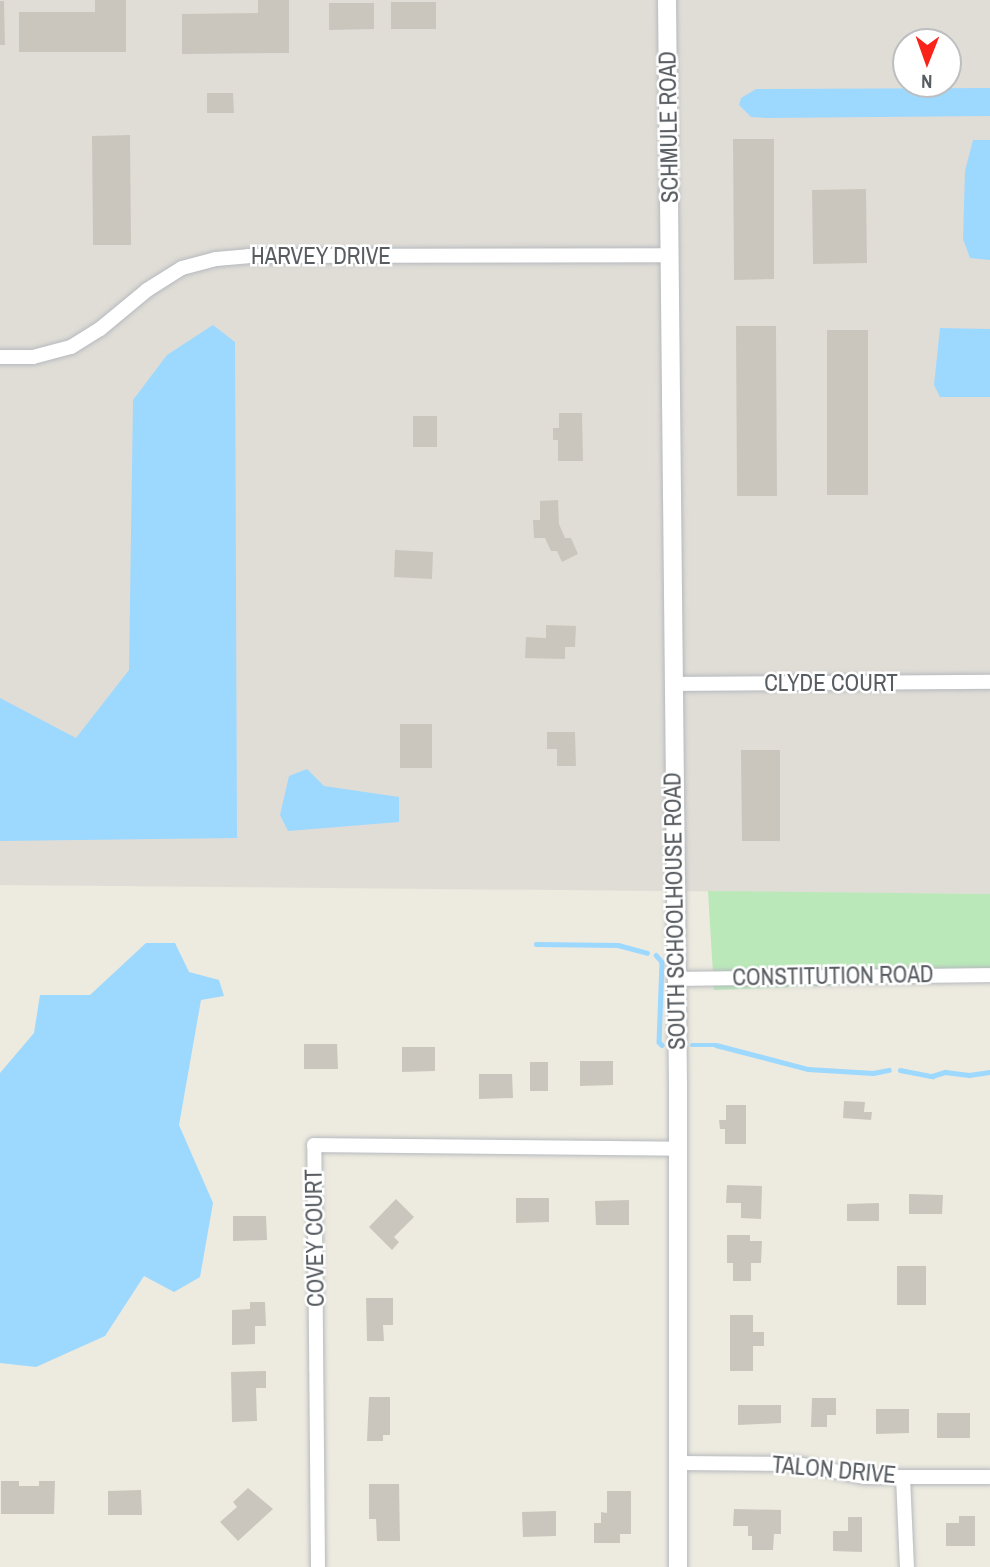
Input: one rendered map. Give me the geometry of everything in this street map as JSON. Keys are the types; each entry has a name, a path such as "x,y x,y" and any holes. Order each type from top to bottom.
{"street":[{"name":"SCHMULE ROAD","path":"667,0 670,255"},
{"name":"HARVEY DRIVE","path":"0,357 33,357 71,347 100,329 147,290 170,275 182,268 216,259 248,256 670,255"},
{"name":"SOUTH SCHOOLHOUSE ROAD","path":"670,255 677,979 678,1567"},
{"name":"CLYDE COURT","path":"673,684 990,682"},
{"name":"CONSTITUTION ROAD","path":"677,979 990,975"},
{"name":"COVEY COURT","path":"318,1567 314,1145 676,1149"},
{"name":"TALON DRIVE","path":"678,1463 798,1464 864,1477 990,1477"},
{"path":"903,1477 907,1567"}],"shaded area":[{"path":"0,0 990,0 990,894 0,885"}],"green space":[{"path":"708,891 990,894 990,980 714,990"}],"water":[{"path":"892,88 892,98 962,98 962,88 990,88 990,116 766,118 751,117 739,105 741,98 756,89"},
{"path":"973,140 990,140 990,260 970,258 963,239 965,171"},
{"path":"213,325 235,342 237,838 0,841 0,698 76,738 129,670 133,400 167,355"},
{"path":"940,328 990,329 990,397 940,397 934,385"},
{"path":"307,769 324,786 399,797 399,822 288,831 280,815 289,776"},
{"path":"146,943 175,943 189,972 219,980 224,996 201,1000 179,1125 213,1203 200,1277 174,1292 144,1276 105,1336 36,1367 0,1363 0,1073 34,1033 40,995 90,995"}],"building":[{"path":"95,0 126,0 126,52 19,52 19,12 95,12"},
{"path":"258,0 289,0 289,53 182,54 182,14 258,13"},
{"path":"0,1 4,1 5,45 0,45"},
{"path":"391,2 436,2 436,29 391,29"},
{"path":"329,3 374,3 374,29 329,30"},
{"path":"207,93 233,93 234,113 207,113"},
{"path":"130,135 131,245 93,245 92,136"},
{"path":"733,139 774,139 774,279 734,280"},
{"path":"866,189 867,263 813,264 812,190"},
{"path":"736,326 776,326 777,496 737,496"},
{"path":"827,330 868,330 868,495 827,495"},
{"path":"559,413 582,413 583,461 558,461 558,440 553,440 553,428 559,428"},
{"path":"413,416 437,416 437,447 413,447"},
{"path":"558,500 559,524 565,538 571,538 578,554 562,562 557,551 551,551 545,538 534,538 533,520 540,520 540,501"},
{"path":"395,550 433,552 432,579 394,577"},
{"path":"546,625 576,626 575,647 565,647 565,659 525,658 526,637 546,638"},
{"path":"400,724 432,724 432,768 400,768"},
{"path":"547,732 575,732 576,766 557,766 557,749 547,749"},
{"path":"741,750 780,750 780,841 742,841"},
{"path":"304,1044 337,1044 338,1069 304,1069"},
{"path":"402,1047 435,1047 435,1071 402,1072"},
{"path":"580,1061 613,1061 613,1085 580,1086"},
{"path":"530,1062 548,1062 548,1091 530,1091"},
{"path":"479,1074 512,1074 513,1098 479,1099"},
{"path":"844,1101 865,1102 864,1112 872,1112 871,1120 843,1118"},
{"path":"726,1105 746,1105 746,1144 725,1144 725,1129 720,1129 719,1120 726,1120"},
{"path":"727,1185 762,1186 761,1219 741,1218 741,1203 726,1203"},
{"path":"909,1194 943,1195 942,1214 909,1214"},
{"path":"516,1198 549,1198 549,1222 516,1223"},
{"path":"396,1199 414,1217 394,1237 399,1242 392,1250 369,1227"},
{"path":"629,1200 629,1225 596,1225 595,1201"},
{"path":"879,1203 879,1221 847,1221 847,1204"},
{"path":"233,1216 266,1216 267,1240 233,1241"},
{"path":"727,1235 750,1235 750,1241 762,1241 761,1263 751,1263 751,1281 733,1281 733,1263 727,1263"},
{"path":"897,1266 926,1266 926,1305 897,1305"},
{"path":"366,1298 393,1298 393,1325 383,1325 384,1341 367,1341"},
{"path":"250,1302 265,1302 266,1326 255,1326 255,1344 232,1345 232,1310 250,1309"},
{"path":"730,1315 753,1315 753,1332 764,1332 764,1346 753,1346 753,1371 730,1371"},
{"path":"266,1371 266,1388 256,1388 257,1421 232,1422 231,1372"},
{"path":"369,1397 390,1397 390,1435 383,1435 383,1441 367,1441"},
{"path":"812,1398 836,1398 836,1415 827,1415 827,1427 811,1427"},
{"path":"738,1405 781,1405 781,1423 738,1425"},
{"path":"876,1409 909,1409 909,1433 876,1434"},
{"path":"937,1413 970,1413 970,1438 937,1438"},
{"path":"1,1481 19,1481 19,1486 39,1486 39,1481 55,1481 54,1514 1,1514"},
{"path":"369,1484 399,1484 400,1541 377,1541 376,1519 369,1519"},
{"path":"248,1488 273,1509 238,1541 220,1522 237,1507 233,1502"},
{"path":"141,1490 142,1515 108,1515 108,1491"},
{"path":"607,1491 631,1491 631,1534 620,1534 620,1543 594,1543 594,1523 601,1523 601,1512 607,1513"},
{"path":"734,1509 781,1510 781,1534 774,1534 773,1550 752,1550 752,1536 748,1536 748,1526 733,1526"},
{"path":"556,1511 556,1536 523,1537 522,1512"},
{"path":"959,1516 975,1516 975,1546 946,1546 946,1523 959,1523"},
{"path":"848,1517 862,1517 862,1552 833,1551 833,1531 848,1531"}],"waterway":[{"path":"536,944 618,945 647,953"},
{"path":"656,955 662,962 659,1042 662,1045"},
{"path":"692,1045 716,1045 808,1069 873,1073 889,1070"},
{"path":"900,1070 932,1076 945,1072 969,1075 990,1072"}]}
